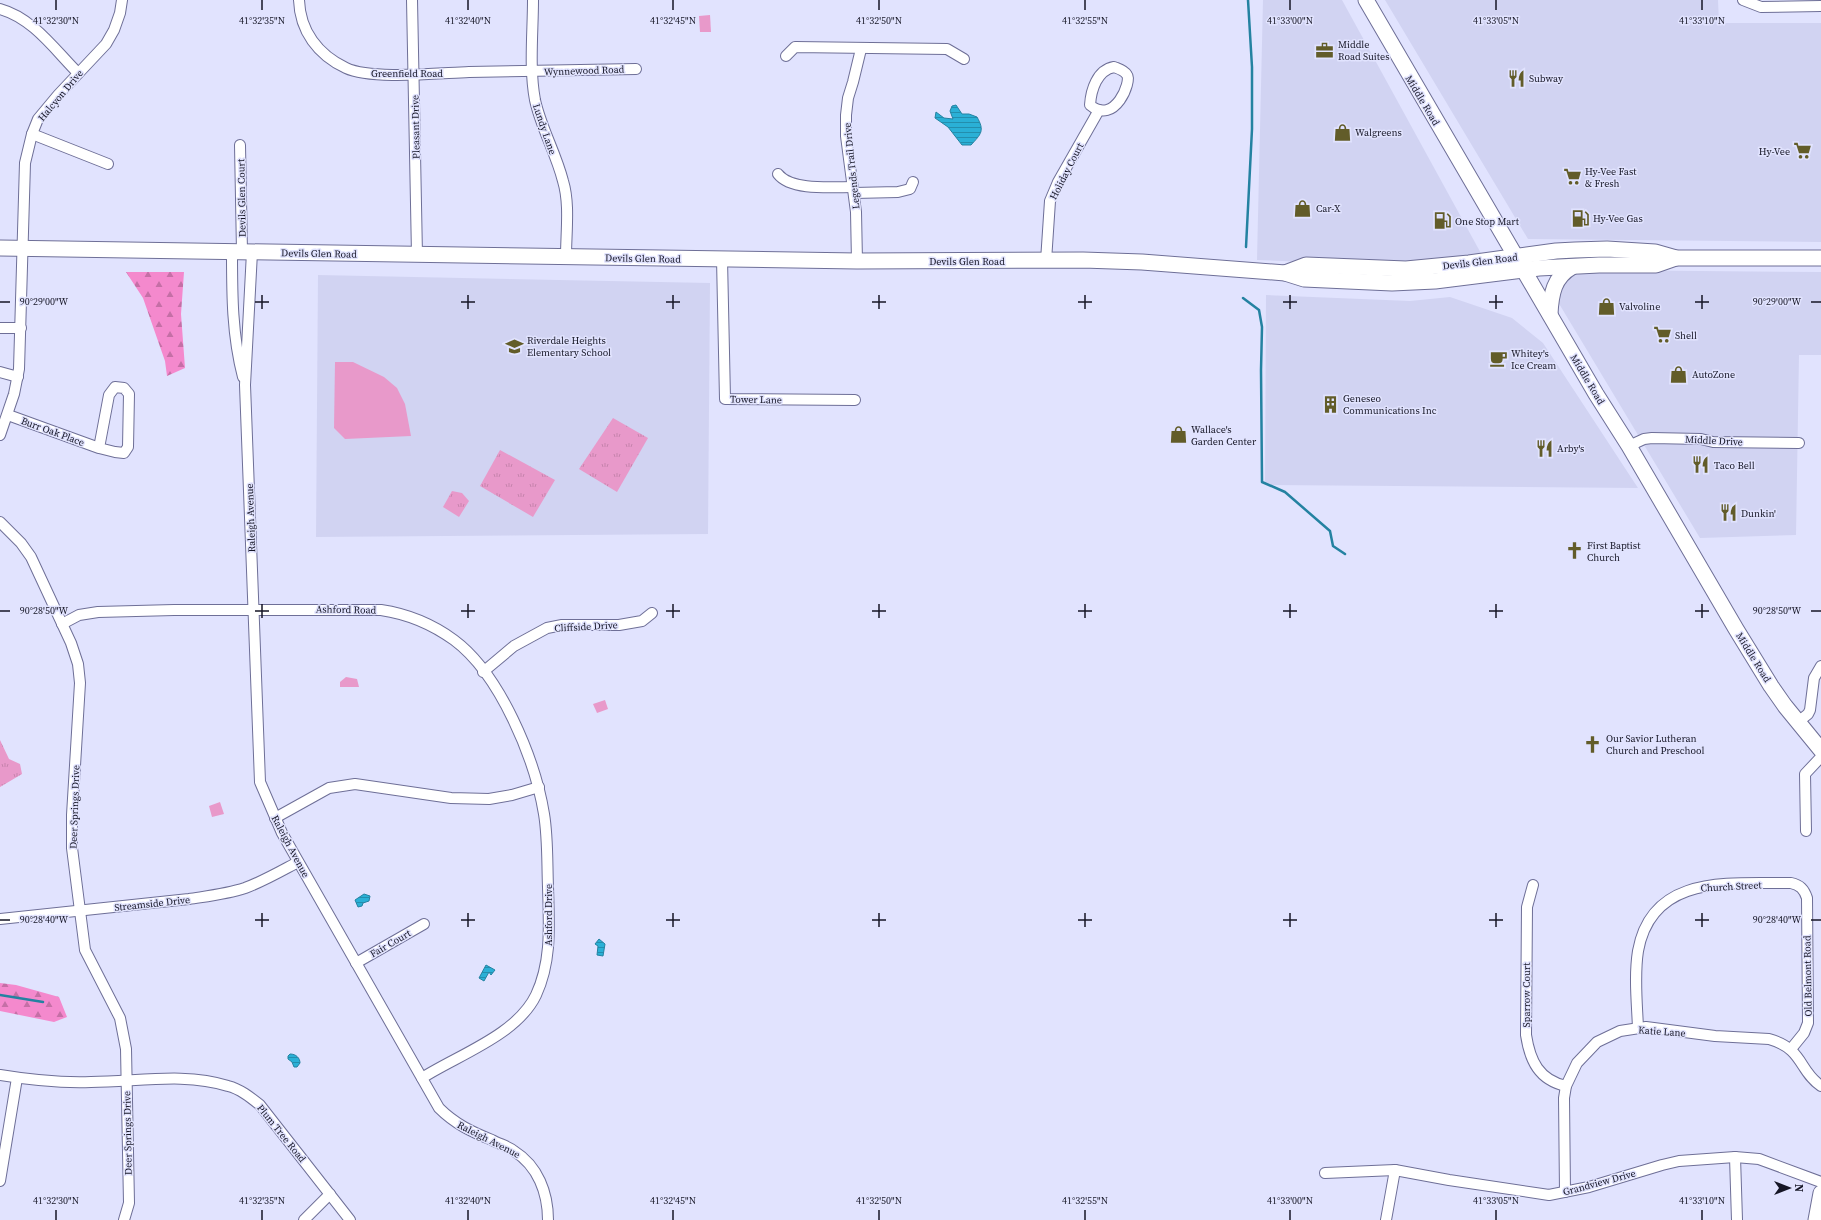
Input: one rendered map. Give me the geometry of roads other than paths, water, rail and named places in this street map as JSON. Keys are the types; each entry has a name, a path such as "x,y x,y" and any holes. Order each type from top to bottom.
{"main road":[{"name":"Middle Road","path":"1366,0 1603,405 1630,446 1736,629 1778,696 1821,750"},
{"name":"Devils Glen Road","path":"0,248 857,261 1142,262 1285,273 1304,279 1392,283 1436,281 1524,270 1656,265 1676,258"},
{"name":"Devils Glen Road","path":"1285,273 1306,265 1406,269 1468,264 1556,251 1607,249 1655,252 1676,258 1821,258"},
{"path":"1550,314 1551,298 1558,279 1572,267"},
{"path":"1816,1220 1821,1193"}],"street":[{"name":"Halcyon Drive","path":"0,435 8,415 18,377 25,163 32,134 38,119 78,73 106,44 114,30 120,13 122,0"},
{"name":"Greenfield Road","path":"299,0 304,29 311,41 325,55 346,68 362,73 414,74 533,72"},
{"name":"Pleasant Drive","path":"412,0 417,255"},
{"name":"Lundy Lane","path":"533,0 533,72 535,99 539,116 564,182 566,202 566,257"},
{"path":"1743,0 1761,7 1821,6"},
{"path":"0,9 12,12 33,27 78,73"},
{"path":"786,56 795,47 947,49 964,59"},
{"name":"Legends Trail Drive","path":"857,261 853,190 846,136 846,115 848,98 860,49"},
{"path":"1114,67 1121,69 1128,75 1128,79 1120,100 1112,109 1105,111 1099,110 1090,105 1091,96 1097,78 1108,68 1114,67"},
{"name":"Wynnewood Road","path":"533,72 636,69"},
{"name":"Holiday Court","path":"1046,261 1050,201 1058,182 1099,110"},
{"path":"32,134 108,164"},
{"name":"Devils Glen Court","path":"240,145 242,252"},
{"path":"778,174 782,180 802,186 853,190 898,192 910,189 913,182"},
{"name":"Raleigh Avenue","path":"242,252 232,313 236,353 245,385"},
{"name":"Raleigh Avenue","path":"242,252 245,385 260,782 275,818 298,862 439,1108 450,1119 467,1130 513,1150 526,1159 541,1181 546,1195 548,1220"},
{"name":"Tower Lane","path":"722,259 725,399 856,400"},
{"path":"0,328 20,328"},
{"path":"0,372 18,377"},
{"name":"Burr Oak Place","path":"8,415 99,448 124,453 128,447 129,394 124,388 115,387 109,395 99,448"},
{"name":"Middle Drive","path":"1630,446 1644,439 1652,438 1701,439 1713,442 1800,443"},
{"name":"Deer Springs Drive","path":"0,522 31,557 62,624 78,664 80,683 72,815 72,848 85,950 120,1018 126,1049 129,1199 124,1220"},
{"name":"Ashford Road","path":"62,624 79,615 98,612 345,609 381,610 403,613 428,624 454,640 472,657 497,689 522,738 539,787"},
{"name":"Cliffside Drive","path":"483,672 514,646 547,628 562,625 627,623 642,621 652,613"},
{"path":"1798,722 1808,714 1810,710 1814,678 1821,666"},
{"path":"1806,831 1805,774 1821,757"},
{"path":"275,818 329,788 355,784 451,798 489,799 512,795 539,787"},
{"name":"Ashford Drive","path":"422,1078 489,1040 518,1020 536,996 549,944 547,839 539,787"},
{"name":"Streamside Drive","path":"0,919 190,899 219,894 251,885 271,877 298,862"},
{"name":"Church Street","path":"1638,1028 1638,952 1643,935 1650,921 1667,902 1691,889 1716,884 1795,884 1805,891 1807,898"},
{"name":"Sparrow Court","path":"1533,885 1527,907 1526,1035 1528,1048 1538,1069 1544,1076 1551,1082 1566,1086"},
{"name":"Old Belmont Road","path":"1791,1049 1807,1027 1807,898"},
{"name":"Fair Court","path":"356,963 424,924"},
{"name":"Katie Lane","path":"1565,1192 1563,1107 1566,1086 1577,1063 1597,1042 1620,1031 1638,1028 1659,1029 1715,1036 1769,1039 1777,1041 1791,1049 1799,1057 1812,1078 1821,1086"},
{"name":"Plum Tree Road","path":"0,1075 17,1078 90,1082 184,1079 212,1082 229,1086 244,1093 260,1105 350,1220"},
{"path":"0,1181 17,1078"},
{"path":"1736,1157 1737,1220"},
{"name":"Grandview Drive","path":"1325,1173 1395,1170 1537,1195 1549,1195 1565,1192 1673,1162 1691,1159 1736,1157 1759,1159 1821,1182"},
{"path":"1386,1220 1395,1170"},
{"path":"304,1220 330,1194"}],"water":[{"path":"956,105 962,114 969,114 977,117 981,126 981,132 971,145 962,145 948,127 935,118 936,112 944,118 953,119 950,111 952,106"},
{"path":"364,894 370,896 369,901 358,907 355,900"},
{"path":"599,939 605,944 603,956 597,955 598,946 595,944"},
{"path":"486,965 495,970 491,975 489,972 484,981 479,978"},
{"path":"290,1054 299,1059 300,1063 297,1067 294,1067 292,1062 288,1059"}],"waterway":[{"path":"1246,247 1252,129 1252,67 1248,0"},
{"path":"1243,298 1259,310 1262,327 1262,482 1285,492 1330,531 1333,546 1345,554"},
{"path":"0,995 43,1002"}],"place":[{"name":"Middle Road Suites","path":"1325,50"},
{"name":"Subway","path":"1516,78"},
{"name":"Walgreens","path":"1342,132"},
{"name":"Hy-Vee","path":"1803,151"},
{"name":"Hy-Vee Fast & Fresh","path":"1572,177"},
{"name":"Car-X","path":"1303,208"},
{"name":"Hy-Vee Gas","path":"1580,218"},
{"name":"One Stop Mart","path":"1442,221"},
{"name":"Valvoline","path":"1606,306"},
{"name":"Shell","path":"1662,335"},
{"name":"Riverdale Heights Elementary School","path":"514,346"},
{"name":"Whitey's Ice Cream","path":"1498,359"},
{"name":"AutoZone","path":"1679,374"},
{"name":"Geneseo Communications Inc","path":"1330,404"},
{"name":"Wallace's Garden Center","path":"1178,435"},
{"name":"Arby's","path":"1544,448"},
{"name":"Taco Bell","path":"1701,465"},
{"name":"Dunkin'","path":"1728,513"},
{"name":"First Baptist Church","path":"1574,551"},
{"name":"Our Savior Lutheran Church and Preschool","path":"1593,744"}]}
